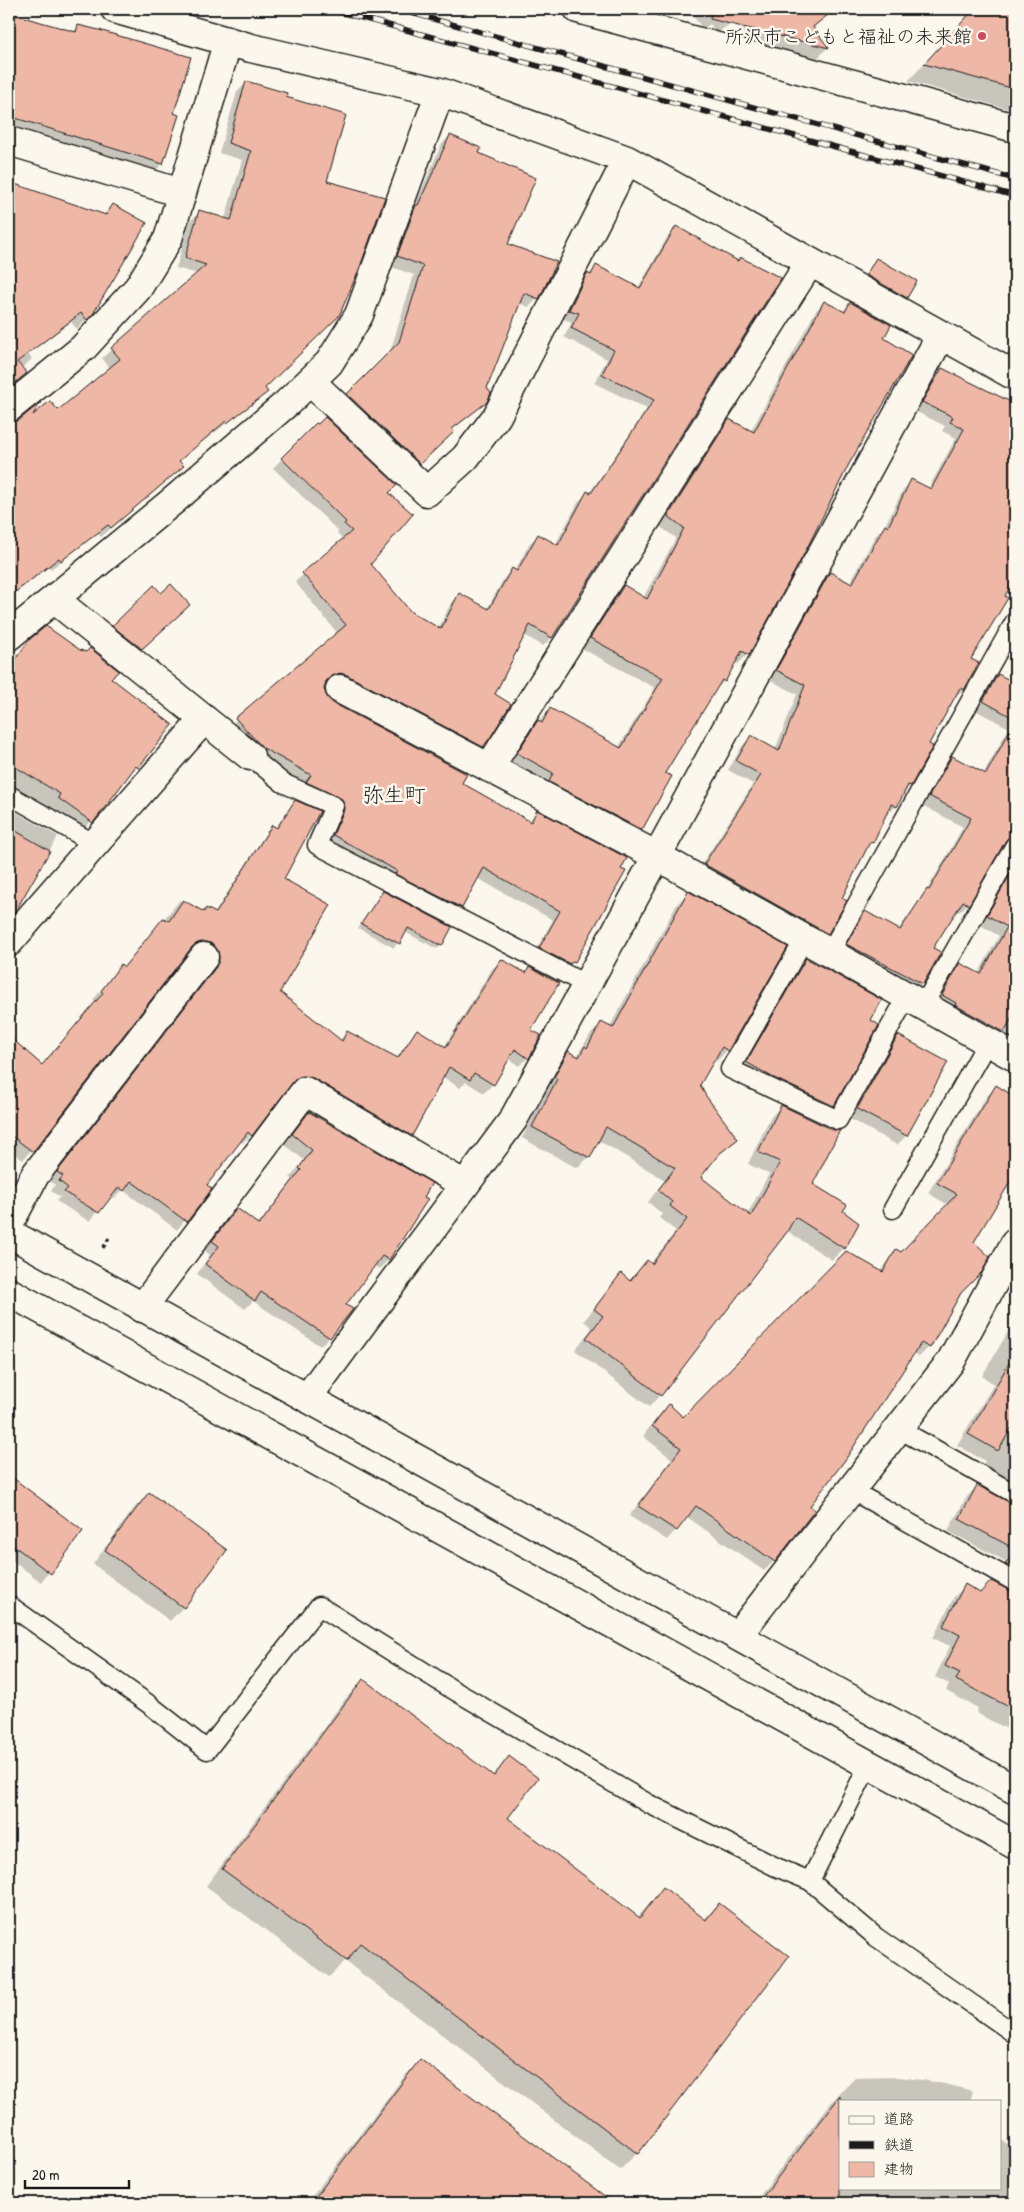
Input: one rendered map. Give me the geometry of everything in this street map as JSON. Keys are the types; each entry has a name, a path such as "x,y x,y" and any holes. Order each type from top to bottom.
{"street":[{"path":"115,9 228,41 440,92 627,160 1015,376"},
{"path":"578,9 1015,128"},
{"path":"9,408 82,348 138,288 168,239 228,41"},
{"path":"9,636 182,494 287,403 329,363 359,315 440,92"},
{"path":"9,141 181,193"},
{"path":"310,381 427,492 465,458 497,416 627,160"},
{"path":"489,768 810,262"},
{"path":"307,1398 513,1120 941,335"},
{"path":"54,598 250,756"},
{"path":"340,689 657,856 1015,1057"},
{"path":"9,942 204,720"},
{"path":"9,1224 35,1175 204,957"},
{"path":"142,1308 305,1091 466,1185"},
{"path":"9,1233 1015,1790"},
{"path":"738,1635 951,1361 1015,1243"},
{"path":"9,1292 1015,1845"}],"lane":[{"path":"830,952 1015,621"},
{"path":"250,756 283,784 334,806 317,845 587,985"},
{"path":"9,795 95,844"},
{"path":"805,938 730,1069 838,1120 1015,845"},
{"path":"893,1209 988,1041"},
{"path":"899,1428 1015,1494"},
{"path":"851,1490 1015,1582"},
{"path":"9,1605 150,1706 207,1750 318,1606 450,1688 649,1804 776,1867 810,1881 876,1937 1015,2034"},
{"path":"810,1881 869,1764"}],"building":[{"path":"711,9 835,9 813,27 829,48 710,19"},
{"name":"所沢市こどもと福祉の未来館","path":"974,9 1015,9 1015,89 924,64"},
{"path":"9,13 76,32 78,25 99,30 191,57 174,113 179,115 163,164 9,116"},
{"path":"246,81 287,93 286,97 346,115 327,181 385,197 360,267 339,316 265,388 268,392 227,423 226,421 179,461 184,466 111,528 108,525 61,561 59,558 9,597 9,423 19,420 41,402 33,415 50,401 58,410 120,359 111,348 206,265 185,258 199,210 231,220 251,151 228,143"},
{"path":"450,135 481,148 479,153 536,178 508,244 557,262 539,299 524,293 487,388 491,393 487,402 452,429 454,432 420,464 347,394 399,342 423,266 397,256 416,205 418,205"},
{"path":"9,182 106,215 113,204 147,223 93,314 87,320 81,313 17,362 27,373 9,388"},
{"path":"676,226 738,261 740,257 781,278 552,638 530,625 495,694 511,704 490,738 483,747 347,675 340,673 332,676 326,681 324,689 327,697 333,703 467,774 462,783 531,822 537,810 627,858 621,869 626,871 575,962 572,961 570,964 539,948 560,911 484,868 462,908 395,874 397,871 333,835 344,810 342,799 306,782 311,775 263,748 235,718 346,625 302,573 352,531 344,524 346,522 281,458 316,423 318,424 325,417 397,485 389,493 413,514 371,564 411,612 441,629 459,593 489,609 512,568 517,571 538,534 558,545 587,491 591,493 654,400 602,374 614,350 571,328 579,313 569,310 587,273 591,275 596,265 640,288"},
{"path":"876,258 917,281 907,298 866,275"},
{"path":"824,301 845,312 850,302 891,325 884,338 912,355 849,464 803,556 749,655 742,651 725,682 722,680 665,773 672,776 642,830 549,782 553,773 517,753 538,720 542,723 550,708 621,748 663,678 590,638 624,585 647,599 684,528 668,516 729,419 754,432"},
{"path":"942,368 1015,404 1015,578 1005,596 1008,598 971,659 979,663 964,690 960,688 929,744 933,746 911,786 908,785 897,807 891,804 873,843 870,842 842,898 847,901 828,934 704,864 761,775 736,761 751,735 779,751 805,685 776,670 830,572 852,584 885,525 888,527 911,479 931,489 964,429 950,422 953,417 922,402"},
{"path":"171,584 190,605 142,649 112,626 154,585 161,593"},
{"path":"46,626 80,650 86,652 90,648 119,671 111,678 173,725 138,768 136,766 93,823 58,798 60,794 9,763 9,668 30,639"},
{"path":"998,674 1015,683 1015,719 983,701"},
{"path":"1015,721 1015,834 1006,840 969,905 963,901 933,948 941,952 923,984 846,944 865,911 900,930 927,889 929,890 971,818 929,796 952,756 986,774"},
{"path":"295,800 320,811 284,879 331,905 280,992 342,1041 347,1031 398,1058 417,1029 446,1047 501,959 526,973 529,967 559,983 531,1030 541,1035 529,1059 515,1049 494,1085 474,1073 470,1080 449,1067 412,1136 313,1078 299,1077 293,1082 252,1136 248,1132 207,1185 212,1189 187,1222 131,1181 124,1191 119,1187 99,1213 64,1192 68,1188 59,1181 63,1176 57,1172 216,967 219,959 218,951 213,944 206,942 198,943 192,947 33,1152 9,1134 9,1036 42,1065 103,993 101,991 121,964 124,967 163,918 169,921 183,900 204,912 206,908 216,913 272,825 277,828"},
{"path":"9,827 50,851 9,919"},
{"path":"1015,866 1015,1012 1004,1032 955,1005 956,1003 942,995 960,963 981,974 1007,927 987,915"},
{"path":"383,891 452,927 442,946 408,928 400,944 361,924"},
{"path":"688,891 788,947 728,1051 722,1047 700,1085 738,1139 719,1154 701,1177 751,1216 780,1162 758,1152 781,1105 833,1130 840,1130 813,1184 847,1205 843,1211 859,1223 845,1249 795,1217 787,1232 661,1396 586,1338 603,1316 594,1309 621,1273 630,1281 647,1260 652,1264 687,1219 670,1206 672,1202 658,1190 675,1168 606,1127 590,1158 532,1127 557,1079 554,1077 568,1051 579,1057 585,1046 587,1048 601,1022 613,1028"},
{"path":"806,958 882,1000 871,1020 879,1025 834,1106 772,1077 746,1062"},
{"path":"898,1035 948,1062 907,1136 857,1109"},
{"path":"996,1085 1015,1097 1015,1174 974,1242 990,1257 982,1272 961,1293 930,1348 921,1343 845,1460 810,1506 815,1510 775,1562 696,1506 677,1531 638,1506 681,1448 652,1426 669,1404 683,1417 846,1251 883,1272 896,1249 901,1252 957,1194 937,1183"},
{"path":"309,1112 432,1183 424,1197 428,1199 389,1260 382,1256 346,1305 353,1309 330,1338 261,1292 255,1301 205,1264 219,1246 212,1241 237,1208 259,1225 301,1170 299,1168 312,1150 292,1134"},
{"path":"1015,1353 1015,1422 998,1451 968,1434"},
{"path":"9,1475 83,1531 51,1574 9,1542"},
{"path":"977,1485 1015,1505 1015,1549 959,1519"},
{"path":"149,1492 227,1550 184,1608 105,1550"},
{"path":"1015,1552 1015,1570 1005,1564"},
{"path":"991,1581 1015,1593 1015,1710 956,1680 960,1673 945,1666 960,1635 943,1626 965,1584 980,1593"},
{"path":"363,1679 494,1776 509,1756 538,1778 508,1818 640,1918 663,1887 706,1920 719,1903 789,1956 638,2154 360,1943 347,1961 222,1869"},
{"path":"420,2059 614,2203 311,2203"},
{"path":"840,2096 840,2203 758,2203"}],"railway":[{"path":"329,9 1015,196"},
{"path":"397,9 1015,179"}],"place":[{"name":"所沢市こどもと福祉の未来館","path":"982,36"}],"district":[{"name":"弥生町","path":"394,794"}]}
